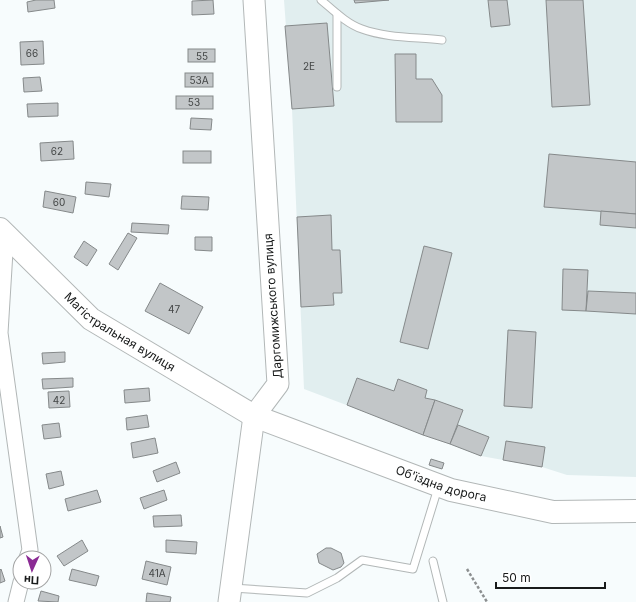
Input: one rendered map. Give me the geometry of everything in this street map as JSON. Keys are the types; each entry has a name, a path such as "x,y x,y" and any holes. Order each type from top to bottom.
{"main road":[{"name":"Магістральная вулиця","path":"3,232 91,319 254,416"},
{"name":"Об'їздна дорога","path":"254,416 451,490 554,512 636,511"}],"street":[{"name":"Даргомижського вулиця","path":"230,595 254,416 278,384 254,0"},
{"path":"3,232 0,333 30,550"},
{"path":"16,602 19,590"}],"lane":[{"path":"321,0 337,14 360,28 373,32 442,40"},
{"path":"337,14 337,87"},
{"path":"230,595 307,593 337,578 362,560 414,569 438,485"},
{"path":"433,560 443,602"}],"path":[{"path":"467,569 487,602"}],"shaded area":[{"path":"284,0 636,0 636,477 567,475 542,467 481,456 304,389 292,109"}],"building":[{"path":"36,0 54,0 55,8 28,12 27,2"},
{"path":"213,0 214,14 192,15 192,1"},
{"path":"354,0 389,0 355,3"},
{"path":"488,0 507,0 510,25 491,27"},
{"path":"546,0 583,0 590,105 552,107"},
{"path":"327,23 334,106 292,109 285,26"},
{"path":"43,41 44,64 21,65 20,42"},
{"path":"188,49 215,49 215,62 188,62"},
{"path":"395,54 416,54 416,79 432,79 442,95 442,122 396,122"},
{"path":"185,73 213,73 213,87 185,87"},
{"path":"40,77 42,91 24,92 23,78"},
{"path":"176,96 213,96 213,109 176,109"},
{"path":"58,103 58,116 28,117 27,104"},
{"path":"191,118 212,119 211,130 190,129"},
{"path":"73,141 74,159 41,161 40,143"},
{"path":"183,151 211,151 211,163 183,163"},
{"path":"549,154 636,162 636,214 544,207"},
{"path":"86,182 111,184 109,197 85,194"},
{"path":"45,191 76,197 73,213 43,207"},
{"path":"182,196 209,197 208,210 181,209"},
{"path":"601,211 636,214 636,228 600,225"},
{"path":"331,215 332,250 340,250 342,293 333,293 334,305 301,307 297,217"},
{"path":"132,223 169,225 168,234 131,232"},
{"path":"128,233 137,238 118,270 109,264"},
{"path":"195,237 212,237 212,251 195,250"},
{"path":"84,241 97,250 87,266 74,257"},
{"path":"424,246 452,253 428,349 400,342"},
{"path":"563,269 588,270 586,311 562,310"},
{"path":"160,283 203,307 189,334 145,311"},
{"path":"588,291 636,293 636,314 586,311"},
{"path":"508,330 536,332 532,408 504,406"},
{"path":"65,352 65,362 43,364 42,353"},
{"path":"73,378 73,387 43,389 42,379"},
{"path":"357,378 394,391 398,379 427,390 425,398 435,400 423,435 347,405"},
{"path":"149,388 150,401 125,403 124,390"},
{"path":"69,391 70,407 49,408 48,392"},
{"path":"435,400 463,410 450,444 423,435"},
{"path":"147,415 149,427 127,430 126,418"},
{"path":"59,423 61,437 44,439 42,425"},
{"path":"458,425 489,437 481,456 450,444"},
{"path":"155,438 158,453 133,458 131,443"},
{"path":"506,441 545,447 542,467 503,460"},
{"path":"431,459 444,463 442,469 429,465"},
{"path":"176,462 180,473 157,482 153,471"},
{"path":"61,471 64,485 49,489 46,474"},
{"path":"97,490 101,502 68,511 65,499"},
{"path":"164,490 167,500 144,509 140,498"},
{"path":"181,515 182,526 154,527 153,516"},
{"path":"0,526 3,537 0,538"},
{"path":"82,540 88,551 64,566 57,556"},
{"path":"166,540 197,542 196,554 166,552"},
{"path":"326,548 331,548 341,553 344,563 341,567 333,570 319,563 317,554"},
{"path":"146,561 171,567 167,585 142,579"},
{"path":"1,569 5,581 0,583 0,570"},
{"path":"72,569 99,576 96,586 69,580"},
{"path":"41,591 59,596 58,602 38,601"},
{"path":"147,593 171,597 170,602 146,602"}]}
